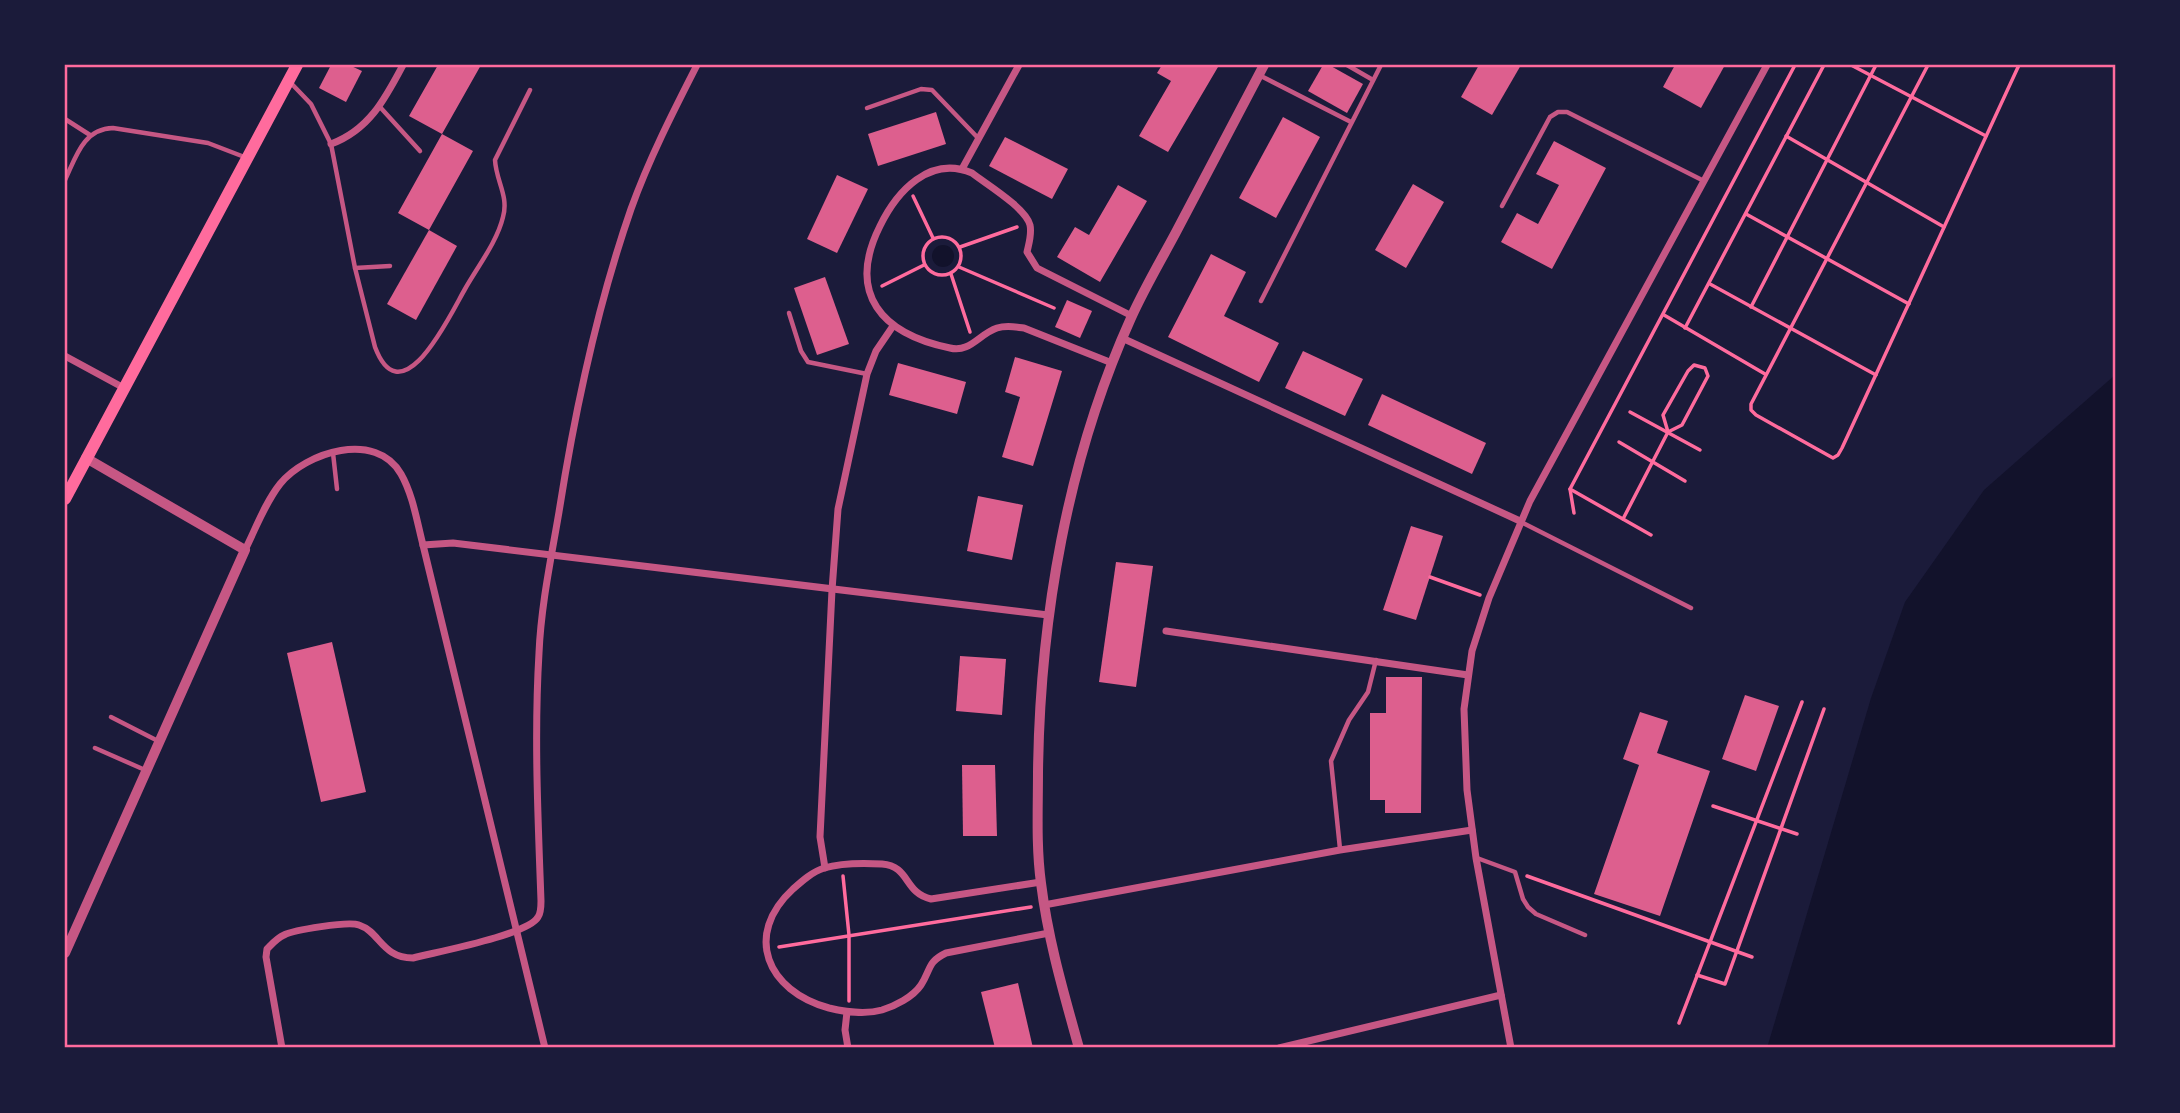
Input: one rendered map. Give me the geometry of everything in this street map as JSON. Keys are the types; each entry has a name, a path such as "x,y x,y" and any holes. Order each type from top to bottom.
{"main road":[{"path":"65,499 297,65"}],"street":[{"path":"331,144 345,139 366,123 380,107 403,65"},
{"path":"282,1048 266,957 267,949 286,934 348,924 360,925 392,953 401,958 413,958 516,932 532,924 539,916 541,901 536,772 537,688 543,610 581,393 631,209 648,166 697,65"},
{"path":"962,169 1019,65"},
{"path":"1511,1048 1472,830 1464,746 1472,651 1489,598 1520,522 1767,65"},
{"path":"1079,1048 1049,933 1041,882 1038,832 1039,721 1048,615 1062,538 1077,475 1122,338 1261,70"},
{"path":"1112,363 1024,328 1009,326 983,335 966,348 953,349 913,337 893,326 870,295 866,279 867,262 875,235 887,210 906,187 923,175 937,170 962,169 972,173 1024,213 1030,222 1031,234 1027,253 1037,268 1132,316"},
{"path":"825,868 820,837 838,509 867,374 876,351 893,326"},
{"path":"1122,338 1520,522"},
{"path":"65,356 124,388"},
{"path":"65,953 158,741 270,499 296,469 333,452 350,449 370,451 392,462 407,487 545,1048"},
{"path":"86,458 245,550"},
{"path":"423,545 453,543 1048,615"},
{"path":"1166,631 1468,675"},
{"path":"1044,905 1340,850 1472,830"},
{"path":"1041,882 931,899 919,896 895,867 884,864 825,868 812,874 782,900 766,933 766,948 771,966 781,980 797,993 820,1005 881,1010 911,995 922,984 928,967 936,958 946,953 1049,933"},
{"path":"1279,1048 1501,995"},
{"path":"848,1008 845,1030 848,1048"}],"lane":[{"path":"1347,65 1373,80"},
{"path":"1261,301 1381,65"},
{"path":"1261,70 1351,122"},
{"path":"288,81 311,104 331,144 355,268 379,359 395,371 413,367 431,348 500,228 506,205 495,160 530,90"},
{"path":"867,108 921,89 932,90 978,138"},
{"path":"380,107 420,151"},
{"path":"1502,206 1550,117 1567,111 1704,181"},
{"path":"65,119 90,135"},
{"path":"65,180 83,145 90,135 101,128 208,143 247,158"},
{"path":"355,268 390,267"},
{"path":"789,313 801,351 808,362 867,374"},
{"path":"333,452 337,489"},
{"path":"1520,522 1691,608"},
{"path":"1340,850 1331,761 1349,720 1368,692 1376,660"},
{"path":"111,717 158,741"},
{"path":"95,748 145,771"},
{"path":"1476,858 1515,872 1523,899 1536,915 1585,935"}],"path":[{"path":"1574,513 1570,489 1794,65"},
{"path":"1685,328 1824,65"},
{"path":"1852,65 1986,136"},
{"path":"1751,307 1876,65"},
{"path":"1928,65 1752,398 1751,410 1756,415 1833,458 1838,456 1842,448 2019,65"},
{"path":"1786,136 1944,227"},
{"path":"913,196 933,238"},
{"path":"1746,214 1909,304"},
{"path":"960,247 1020,226"},
{"path":"943,236 960,247 962,258 959,267 951,274 941,276 931,273 924,265 922,255 933,238 943,236"},
{"path":"880,287 924,265"},
{"path":"959,267 1054,308"},
{"path":"951,274 970,332"},
{"path":"1710,284 1876,375"},
{"path":"1664,315 1765,374"},
{"path":"1623,519 1668,432 1682,425 1708,376 1704,368 1695,365 1688,371 1663,415 1668,432"},
{"path":"1630,412 1700,450"},
{"path":"1619,442 1685,481"},
{"path":"1570,489 1651,535"},
{"path":"1430,578 1489,598"},
{"path":"1679,1023 1802,702"},
{"path":"1697,975 1725,984 1824,709"},
{"path":"1713,806 1797,834"},
{"path":"1515,872 1709,944 1752,957"},
{"path":"843,874 849,935 848,1008"},
{"path":"777,947 1044,905"}],"shaded area":[{"path":"939,245 947,245 954,252 954,260 947,267 939,267 932,260 932,252"},
{"path":"2115,375 2115,1048 1767,1048 1871,698 1905,602 1984,490"}],"building":[{"path":"331,65 349,65 362,71 346,102 319,88"},
{"path":"438,65 481,65 442,134 409,116"},
{"path":"1162,65 1218,67 1168,152 1139,136 1171,81 1157,73"},
{"path":"1323,65 1329,65 1363,84 1347,113 1308,91"},
{"path":"1479,65 1521,65 1492,115 1461,97"},
{"path":"1675,65 1725,65 1701,108 1663,87"},
{"path":"936,112 946,144 878,166 868,134"},
{"path":"1283,117 1320,137 1276,218 1239,198"},
{"path":"442,134 473,151 429,230 398,213"},
{"path":"1005,137 1068,169 1052,199 989,166"},
{"path":"1554,141 1606,168 1552,269 1501,242 1517,213 1538,224 1559,185 1536,174"},
{"path":"837,175 868,189 837,253 807,239"},
{"path":"1413,184 1444,202 1406,268 1375,250"},
{"path":"1118,185 1147,201 1100,282 1057,257 1075,227 1089,235"},
{"path":"429,230 457,246 416,320 387,304"},
{"path":"1211,254 1246,272 1224,316 1279,343 1259,382 1168,337"},
{"path":"825,277 849,344 817,355 794,288"},
{"path":"1067,300 1092,311 1080,338 1055,327"},
{"path":"1303,351 1363,379 1345,416 1285,388"},
{"path":"1015,357 1062,371 1033,466 1002,457 1020,397 1005,392"},
{"path":"898,363 966,382 957,414 889,395"},
{"path":"1382,394 1486,443 1472,474 1368,425"},
{"path":"978,496 1023,505 1012,560 967,551"},
{"path":"1411,526 1443,536 1416,620 1383,610"},
{"path":"1116,562 1153,566 1136,687 1099,682"},
{"path":"332,642 366,792 321,802 287,653"},
{"path":"960,656 1006,659 1002,715 956,711"},
{"path":"1386,677 1422,677 1421,813 1385,813 1385,800 1370,800 1370,713 1386,713"},
{"path":"1745,695 1779,706 1756,771 1722,759"},
{"path":"1640,712 1668,721 1657,753 1710,771 1660,916 1594,894 1639,765 1623,759"},
{"path":"962,765 995,765 997,836 963,836"},
{"path":"1018,983 1033,1048 995,1048 981,992"}]}
